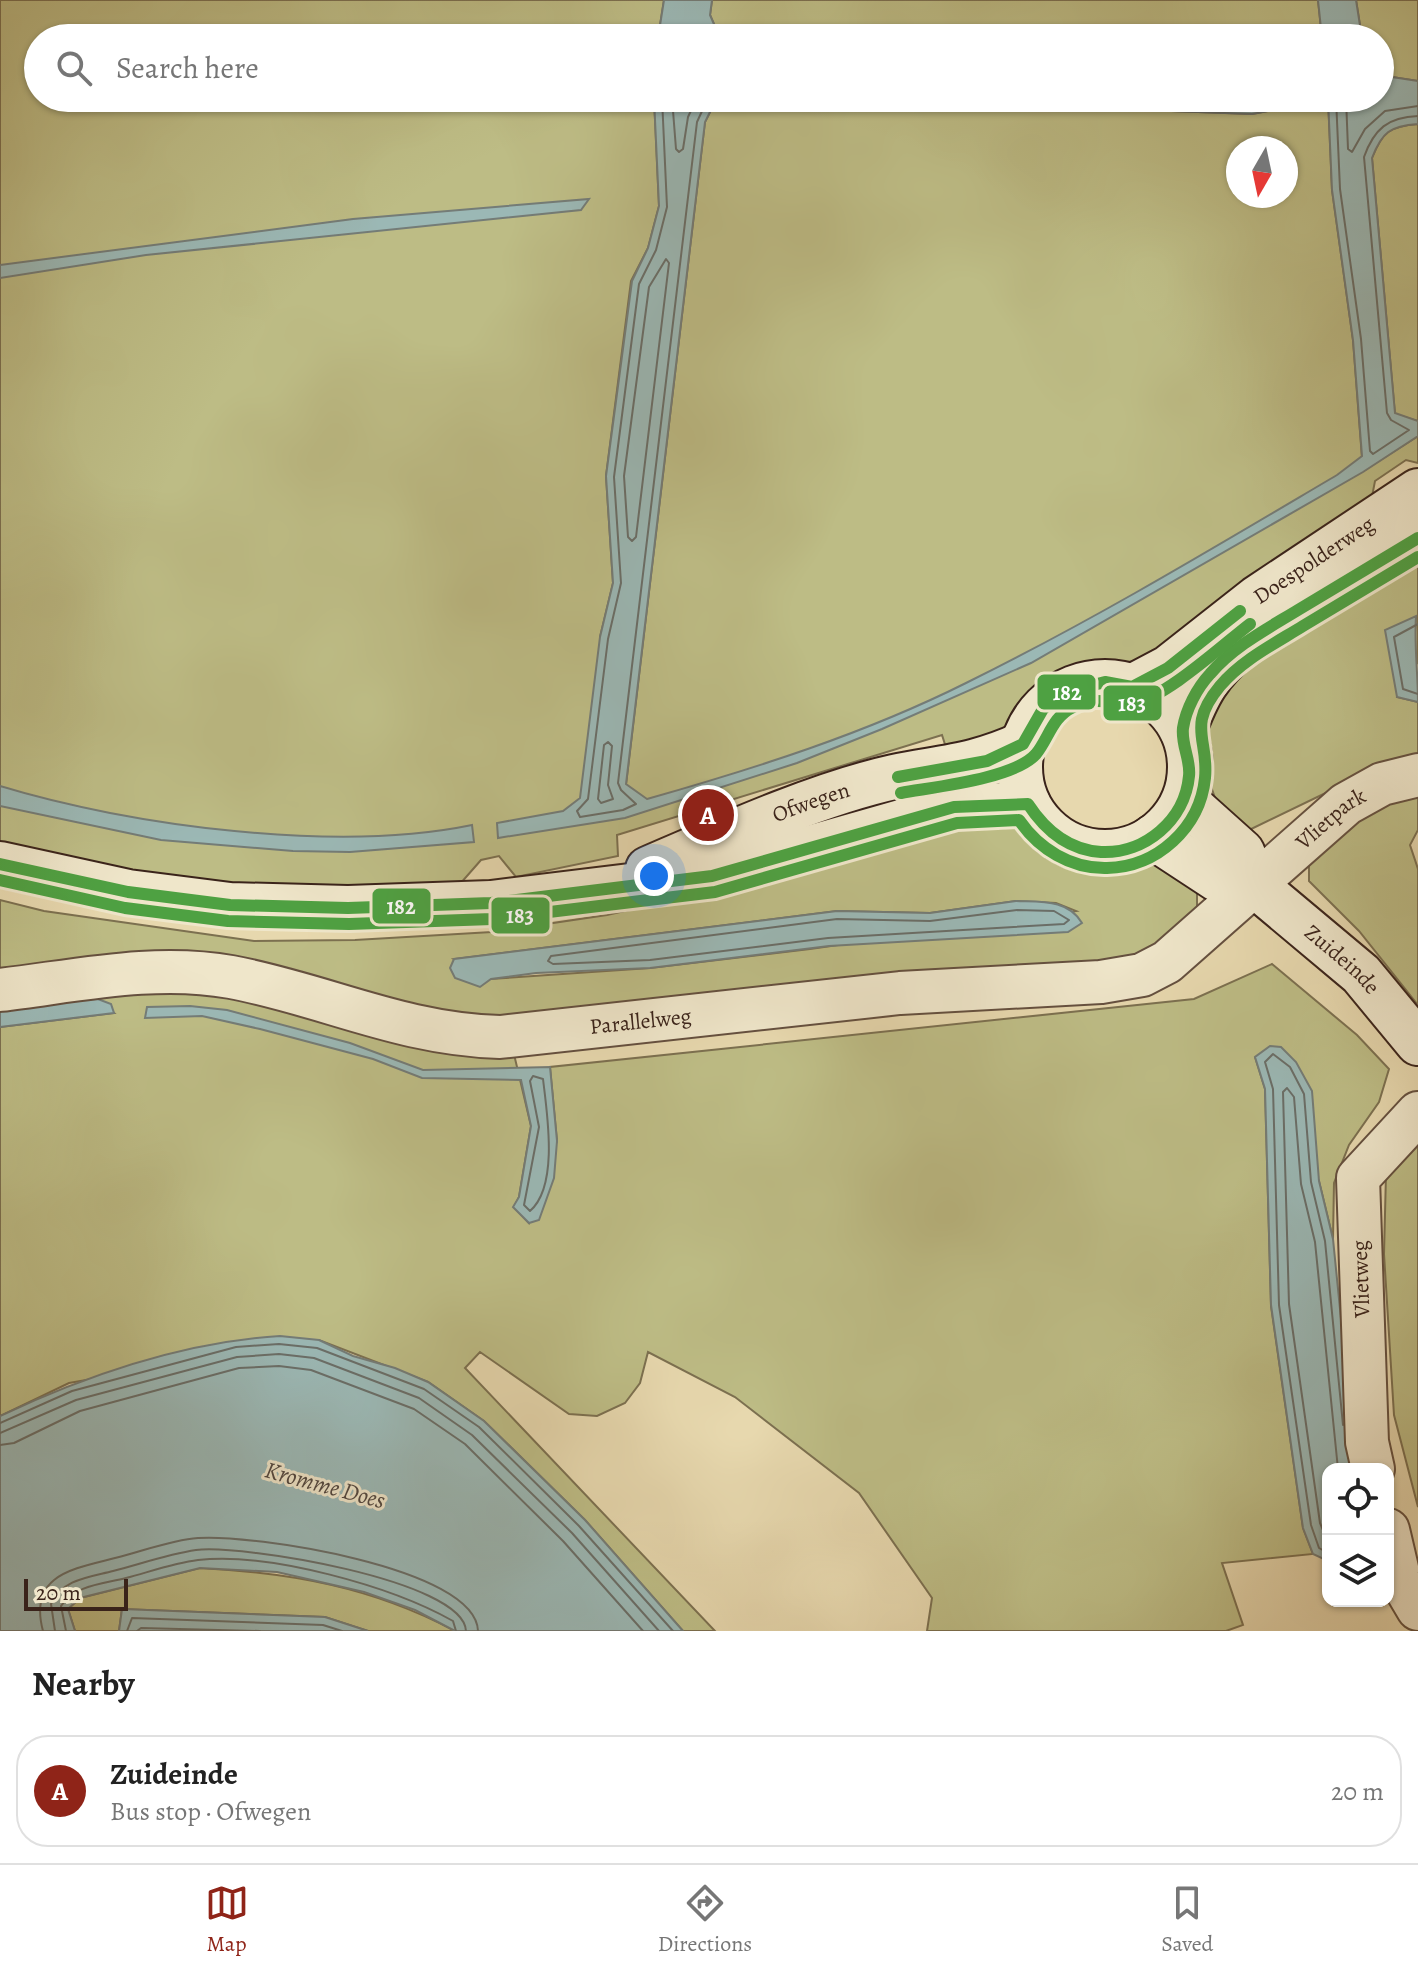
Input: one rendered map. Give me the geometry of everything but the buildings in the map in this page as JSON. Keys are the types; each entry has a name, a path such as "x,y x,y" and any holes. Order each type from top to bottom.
{"main road":[{"name":"Doespolderweg","path":"1132,687 1168,668 1257,598 1418,491"},
{"name":"Doespolderweg","path":"1183,732 1198,691 1215,668 1241,645 1418,538"},
{"path":"1105,682 1132,687 1162,704 1183,732 1190,766 1184,800 1166,827 1153,837 1120,851 1083,849 1051,833 1028,804 1020,775 1023,744 1043,709 1066,692 1105,682"},
{"name":"Ofwegen","path":"606,887 717,839 816,802 893,777 987,761 1023,744"},
{"name":"Zuideinde","path":"1184,800 1242,852 1256,886 1361,974 1418,1043"},
{"name":"Ofwegen","path":"0,864 128,892 230,905 348,908 491,903 712,876 954,807 1028,804"},
{"name":"Zuideinde","path":"1153,837 1217,879 1256,886"}],"street":[{"name":"Vlietpark","path":"1256,886 1316,827 1346,804 1382,784 1418,775"},
{"name":"Parallelweg","path":"0,990 119,975 199,973 246,981 403,1026 462,1036 539,1035 900,993 1101,982 1142,975 1193,942 1256,886"},
{"name":"Vlietweg","path":"1372,1463 1367,1442 1358,1178 1418,1113"},
{"path":"1389,1535 1399,1577 1418,1609"}],"shaded area":[{"path":"0,0 664,0 660,24 24,24 24,112 655,112 659,206 648,248 631,281 606,476 613,583 600,637 626,785 705,122 710,112 1329,112 1332,190 1353,340 1363,471 1418,436 1418,463 1406,460 1375,481 1369,512 1140,661 1080,665 1041,685 1004,729 949,757 942,735 617,835 618,856 516,877 499,856 481,860 460,884 238,887 92,868 0,848"},
{"path":"712,0 1318,0 1321,24 714,24 710,15"},
{"path":"1356,0 1418,0 1418,81 1394,77 1394,24 1360,24"},
{"path":"1418,124 1418,421 1395,414 1372,158 1379,142 1388,132 1400,126"},
{"path":"1418,554 1418,664 1414,649 1416,616 1397,697 1418,702 1418,765 1338,787 1245,832 1220,812 1202,761 1198,728 1234,667"},
{"path":"1418,794 1418,830 1410,845 1418,869 1418,1005 1359,931 1309,881 1309,861 1317,848 1388,802"},
{"path":"967,816 1019,822 1038,840 1071,858 1103,862 1164,862 1197,891 1197,918 1121,968 529,1020 0,970 0,900 44,911 254,941 355,940 492,932 607,915 775,877","holes":["1016,901 1056,903 1076,911 650,968 490,979 454,959 837,911 930,913"]},
{"path":"1272,964 1357,1035 1389,1069 1379,1102 1349,1145 1334,1183 1333,1239 1319,1181 1255,1057 1265,1089 1271,1306 1303,1528 1313,1554 1222,1563 1243,1625 1226,1631 927,1631 932,1598 859,1493 735,1397 648,1352 640,1383 625,1403 597,1416 569,1414 480,1352 465,1368 715,1631 683,1631 585,1520 484,1421 428,1382 319,1340 69,1383 0,1416 0,1027 114,1013 90,996 168,982 513,1050 531,1126 519,1197 514,1207 529,1223 557,1141 550,1067 1194,999"},
{"path":"1418,1142 1418,1507 1394,1415 1384,1254 1386,1174"},
{"path":"200,1568 267,1574 331,1585 393,1603 455,1631 368,1631 325,1617 122,1609 119,1631 75,1631 68,1609 80,1598"}],"water":[{"path":"664,0 712,0 710,15 714,24 660,24"},
{"path":"1318,0 1356,0 1360,24 1321,24"},
{"path":"1394,77 1418,81 1418,124 1400,126 1388,132 1379,142 1372,158 1395,413 1418,421 1418,436 1363,472 1031,663 882,729 797,763 625,818 498,838 497,823 563,811 580,798 600,637 613,583 606,476 632,281 648,248 659,206 655,112 710,112 705,122 626,784 647,799 809,748 888,718 966,683 1154,582 1337,475 1362,456 1353,340 1332,190 1329,112 1394,112"},
{"path":"1197,112 1263,112 1252,114"},
{"path":"589,199 581,210 146,255 0,278 0,265 353,219"},
{"path":"1416,616 1418,702 1397,697 1385,630"},
{"path":"0,786 110,813 234,831 298,836 360,836 418,833 472,825 474,842 350,852 293,851 161,840 0,806"},
{"path":"1016,901 1062,906 1082,923 1068,932 829,946 650,968 536,973 491,979 480,987 455,978 450,968 454,959 837,911 930,913"},
{"path":"90,996 111,1004 114,1013 0,1027 0,1008"},
{"path":"190,1006 227,1010 350,1043 423,1070 550,1067 557,1141 554,1178 539,1220 529,1223 513,1207 519,1197 531,1126 521,1080 422,1078 373,1059 202,1016 145,1018 147,1007"},
{"path":"1270,1046 1281,1047 1296,1062 1312,1091 1319,1181 1333,1239 1355,1463 1322,1463 1322,1558 1313,1554 1303,1528 1271,1305 1265,1089 1255,1057"},
{"name":"Kromme Does","path":"280,1336 319,1340 353,1356 395,1368 428,1382 484,1421 585,1520 683,1631 455,1631 415,1610 364,1592 277,1572 200,1568 80,1598 68,1609 75,1631 0,1631 0,1416 67,1387 136,1363 208,1345"},
{"path":"122,1609 325,1617 368,1631 119,1631"}],"transit line":[{"name":"182","path":"0,864 128,892 230,905 348,908 491,903 712,876 954,807 1028,804 1050,830 1068,843 1101,852 1117,851 1133,847 1160,831 1180,807 1189,776 1184,721 1197,692 1219,664 1263,631 1418,538"},
{"name":"183","path":"0,880 125,908 228,921 349,924 492,919 715,892 957,823 1019,820 1036,840 1069,861 1094,867 1125,866 1159,852 1173,841 1195,813 1205,778 1201,723 1210,700 1220,686 1248,660 1418,557"},
{"name":"182","path":"898,777 987,761 1023,744 1043,709 1066,692 1105,682 1132,687 1168,668 1240,611"},
{"name":"183","path":"901,793 972,781 1025,763 1036,754 1055,722 1066,711 1082,703 1146,700 1177,682 1250,624"}],"place":[{"name":"Zuideinde","path":"708,815"}]}
